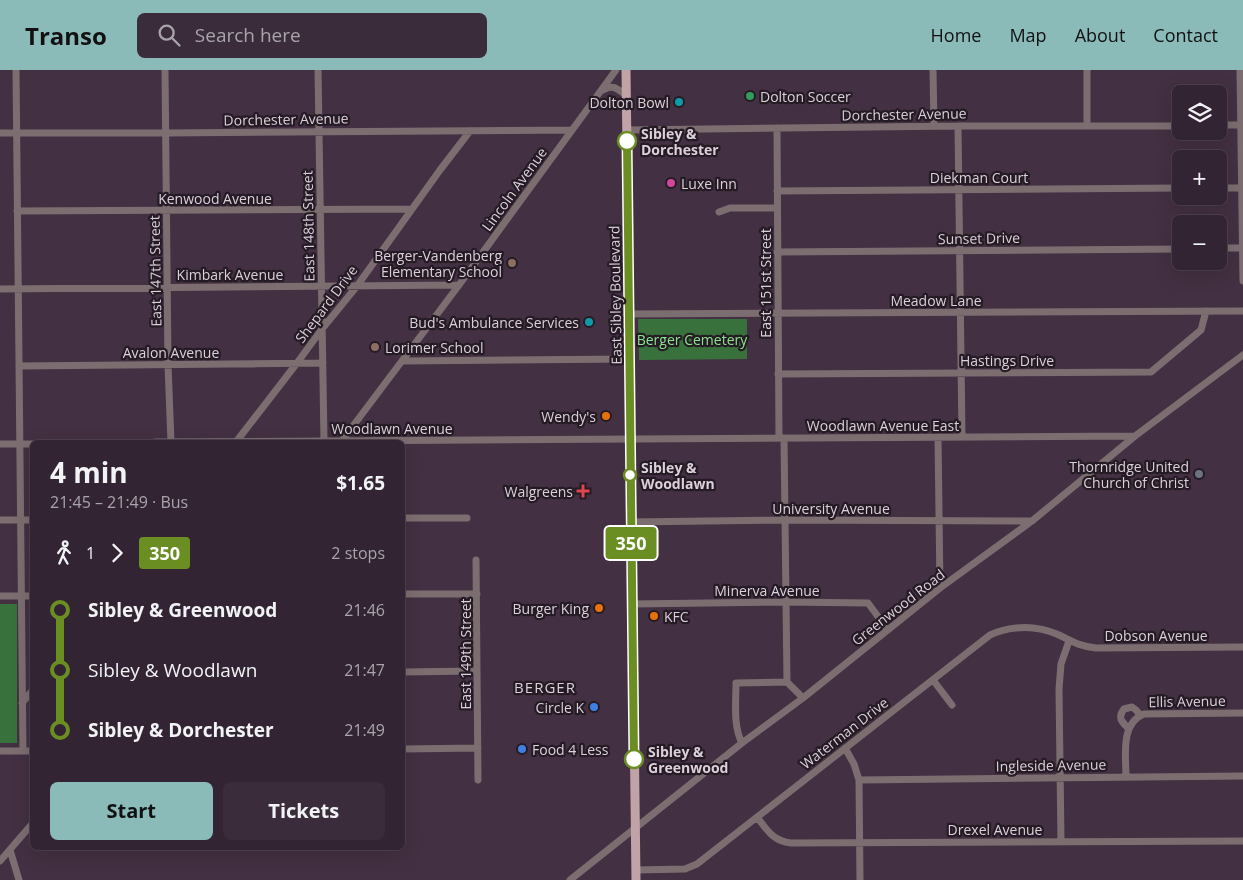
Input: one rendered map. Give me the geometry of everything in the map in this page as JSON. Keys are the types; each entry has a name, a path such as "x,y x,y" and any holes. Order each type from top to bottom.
{"main road":[{"name":"East Sibley Boulevard","path":"626,70 636,880"}],"street":[{"path":"16,70 23,751"},
{"name":"East 147th Street","path":"165,70 170,440"},
{"name":"East 148th Street","path":"318,70 324,440"},
{"name":"Lincoln Avenue","path":"344,440 616,70"},
{"path":"933,70 934,126"},
{"path":"1087,70 1087,126"},
{"path":"1240,70 1242,93 1243,281"},
{"path":"601,92 608,87 613,87 626,95"},
{"path":"1227,126 1242,125"},
{"name":"Dorchester Avenue","path":"627,130 934,126 1172,126"},
{"path":"958,126 962,437"},
{"name":"East 151st Street","path":"777,128 778,374 785,520 787,682"},
{"name":"Dorchester Avenue","path":"0,133 572,130"},
{"name":"Shepard Drive","path":"238,440 356,286 470,131"},
{"name":"Diekman Court","path":"777,191 1172,188"},
{"path":"1227,188 1242,188"},
{"path":"718,212 730,208 777,208"},
{"name":"Kenwood Avenue","path":"17,210 412,209"},
{"name":"Sunset Drive","path":"778,252 1172,248"},
{"path":"1227,248 1242,248"},
{"name":"Kimbark Avenue","path":"0,289 459,285"},
{"name":"Hastings Drive","path":"778,374 1151,372 1201,330 1206,311"},
{"name":"Meadow Lane","path":"629,314 1243,311"},
{"name":"Greenwood Road","path":"570,880 940,588 1032,521 1135,436 1243,355"},
{"path":"403,361 629,359"},
{"name":"Avalon Avenue","path":"19,366 323,363"},
{"name":"Woodlawn Avenue East","path":"630,439 1135,436"},
{"path":"938,437 940,588"},
{"name":"Woodlawn Avenue","path":"405,441 630,439"},
{"path":"0,444 30,444"},
{"path":"405,518 466,518"},
{"path":"0,520 30,520"},
{"name":"University Avenue","path":"631,522 785,520 1032,521"},
{"name":"East 149th Street","path":"476,560 478,780"},
{"path":"405,594 477,594"},
{"path":"0,596 30,596"},
{"name":"Minerva Avenue","path":"632,604 868,603 888,630"},
{"name":"Waterman Drive","path":"636,870 685,868 697,864 990,635 1008,628 1021,627 1044,629 1069,641"},
{"path":"1061,841 1059,675 1069,641"},
{"name":"Dobson Avenue","path":"1069,641 1085,647 1105,649 1243,647"},
{"path":"405,672 477,671"},
{"path":"933,680 952,705"},
{"path":"742,744 738,736 736,683 787,682 803,698"},
{"path":"22,703 30,693"},
{"path":"1126,777 1126,741 1129,729 1121,722 1120,717 1124,709 1132,707 1140,715"},
{"name":"Ellis Avenue","path":"1129,729 1140,715 1144,714 1243,712"},
{"path":"405,749 478,748"},
{"path":"845,748 854,764 859,780 860,880"},
{"path":"0,751 30,751"},
{"name":"Ingleside Avenue","path":"859,780 1243,776"},
{"name":"Drexel Avenue","path":"757,817 771,836 784,842 1243,841"},
{"path":"0,861 30,826"},
{"path":"23,835 30,835"},
{"path":"10,850 19,880"}],"green space":[{"name":"Berger Cemetery","path":"638,319 747,319 747,359 639,360"},
{"path":"0,604 17,604 17,743 0,743"}],"bus line":[{"name":"350","path":"627,141 634,759"}],"place":[{"name":"Dolton Soccer","path":"750,96"},
{"name":"Dolton Bowl","path":"679,102"},
{"name":"Sibley & Dorchester","path":"627,141"},
{"name":"Luxe Inn","path":"671,183"},
{"name":"Berger-Vandenberg Elementary School","path":"512,263"},
{"name":"Bud's Ambulance Services","path":"589,322"},
{"name":"Lorimer School","path":"375,347"},
{"name":"Wendy's","path":"606,416"},
{"name":"Thornridge United Church of Christ","path":"1199,474"},
{"name":"Sibley & Woodlawn","path":"630,475"},
{"name":"Walgreens","path":"583,491"},
{"name":"Burger King","path":"599,608"},
{"name":"KFC","path":"654,616"},
{"name":"Circle K","path":"594,707"},
{"name":"Food 4 Less","path":"522,749"},
{"name":"Sibley & Greenwood","path":"634,759"}],"district":[{"name":"BERGER","path":"545,687"}]}
